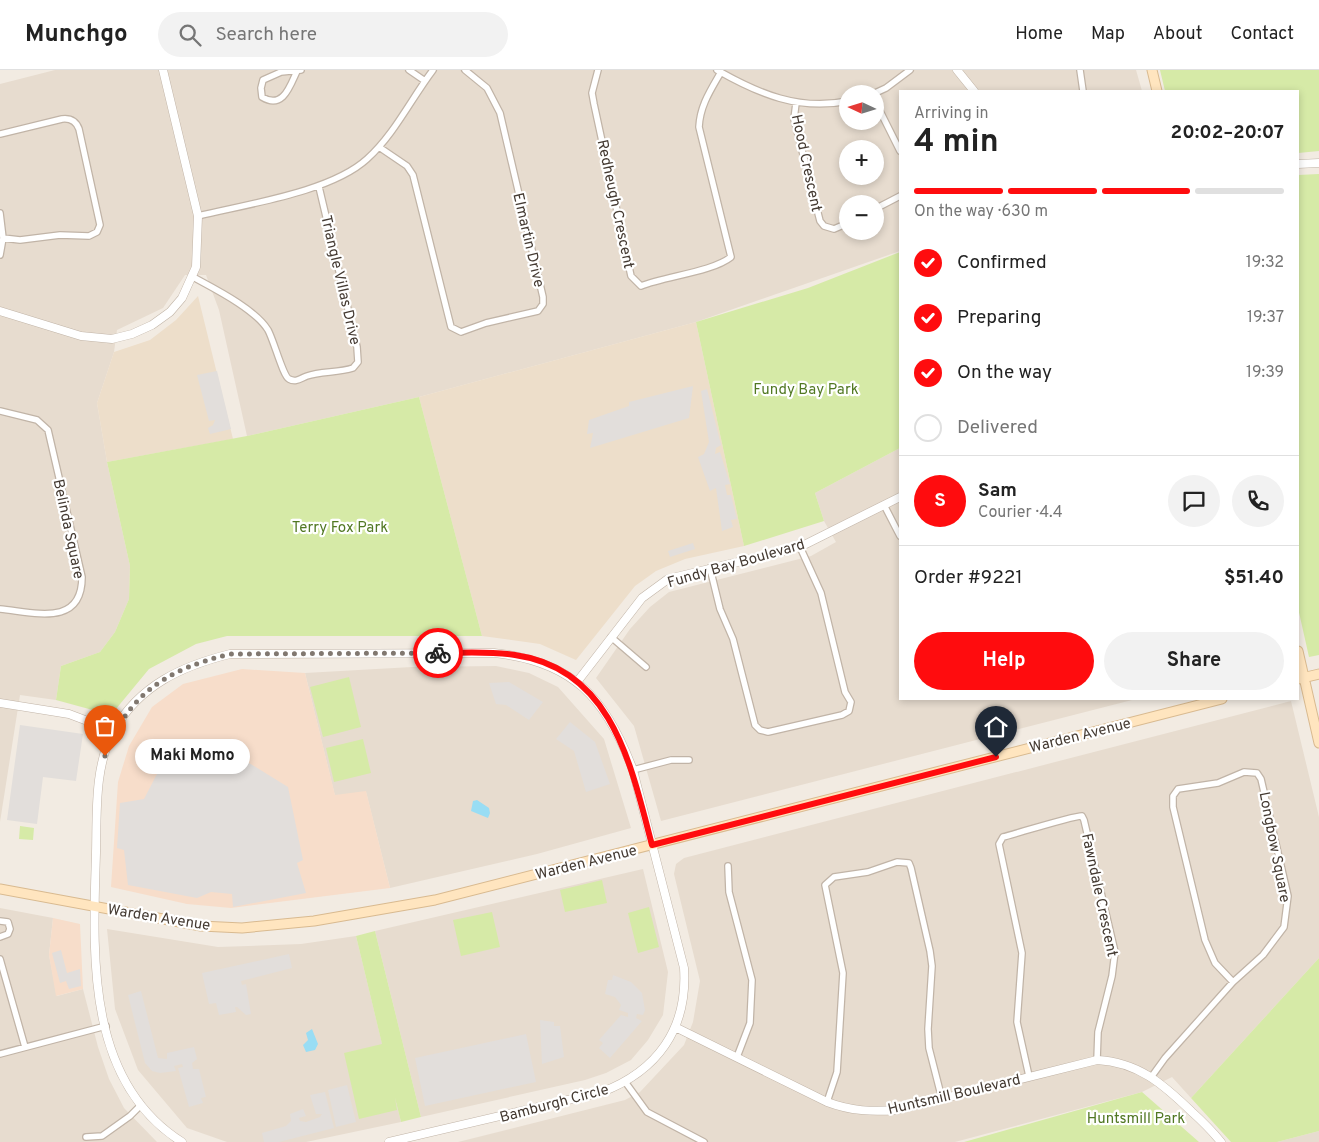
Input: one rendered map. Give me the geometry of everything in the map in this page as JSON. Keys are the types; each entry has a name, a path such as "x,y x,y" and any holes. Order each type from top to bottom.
{"main road":[{"path":"1152,70 1157,90"},
{"path":"1299,660 1301,678 1319,742"},
{"path":"1301,678 1319,674"},
{"name":"Warden Avenue","path":"0,889 201,926 264,927 314,921 435,900 1218,700"}],"street":[{"path":"0,311 81,336 117,338 138,332 164,318 182,298 193,277 198,246 198,216 164,70"},
{"path":"409,70 425,81"},
{"path":"198,216 319,186 349,173 379,147 433,70"},
{"name":"Elmartin Drive","path":"379,147 407,166 413,175 451,327 461,332 486,323 538,311 543,304 543,297 500,113 487,88 464,70"},
{"name":"Redheugh Crescent","path":"598,70 592,93 594,104 631,276 641,286 662,278 722,264 731,257 700,127 700,114 705,99 719,71"},
{"path":"884,89 910,70"},
{"path":"957,70 973,90"},
{"path":"1080,70 1083,90"},
{"path":"299,71 284,97 276,101 268,101 262,97 261,88 263,80 281,72 299,71"},
{"path":"719,71 765,94 796,103 820,104 839,102"},
{"name":"Hood Crescent","path":"796,103 794,118 820,221 824,226 834,229 839,227"},
{"path":"0,134 62,119 70,119 76,123 79,129 100,225 97,232 89,236 60,235 20,240 3,238"},
{"path":"884,119 899,149"},
{"path":"1299,164 1319,163"},
{"name":"Triangle Villas Drive","path":"193,277 252,314 262,323 276,346 282,372 288,379 296,380 308,375 353,368 358,362 358,348 319,186"},
{"path":"884,204 899,197"},
{"path":"0,213 3,238 0,255"},
{"name":"Belinda Square","path":"0,411 37,420 48,430 82,585 79,594 70,608 59,614 0,609"},
{"name":"Fundy Bay Boulevard","path":"577,682 611,637 651,590 672,578 800,547 899,498"},
{"path":"884,505 899,534"},
{"path":"710,568 720,609 733,639 755,725 760,730 768,732 842,715 849,711 851,702 845,692 821,593 800,547"},
{"path":"611,637 646,667"},
{"name":"Bamburgh Circle","path":"182,1142 165,1129 141,1105 120,1074 98,997 95,975 95,906 101,770 114,731 144,693 197,662 230,654 494,653 516,655 538,662 577,682 601,706 616,728 632,770 684,968 683,1003 675,1027 661,1053 626,1083 602,1092 389,1142"},
{"path":"0,703 69,714 114,731"},
{"path":"632,770 671,760 689,760"},
{"name":"Longbow Square","path":"1152,1076 1165,1058 1279,936 1287,914 1288,902 1285,880 1261,779 1254,772 1244,772 1208,785 1178,789 1173,796 1173,807 1205,940 1215,963 1234,982"},
{"name":"Fawndale Crescent","path":"1029,1076 1017,1022 1022,953 998,844 1003,837 1056,823 1076,815 1082,816 1084,820 1115,952 1112,976 1098,1032 1097,1060"},
{"path":"827,1102 837,1072 843,973 825,885 834,878 868,872 897,862 909,863 911,868 930,951 932,966 928,1029 929,1048 942,1099"},
{"path":"728,866 729,892 752,980 750,1023 737,1057"},
{"path":"0,921 8,922 10,929 8,934 1,937 0,946"},
{"path":"0,959 25,1047"},
{"path":"0,1054 106,1026"},
{"name":"Huntsmill Boulevard","path":"675,1027 827,1102 844,1108 871,1112 897,1110 1097,1060 1130,1065 1152,1076 1174,1094 1221,1142"},
{"path":"626,1083 647,1112 700,1141"},
{"path":"86,1137 102,1136 130,1116 141,1105"}],"shaded area":[{"path":"55,70 1136,70 1142,90 899,90 899,251 696,322 419,397 247,436 219,310 206,275 185,275 163,308 117,330 114,352 97,403 107,462 130,566 129,599 115,632 100,652 61,666 56,700 20,695 0,822 0,84"},
{"path":"198,296 233,439 107,462 97,403 114,352 150,340 176,320"},
{"path":"696,322 744,546 685,559 656,571 635,586 576,660 540,644 482,636 419,397"},
{"path":"217,371 231,429 210,434 208,428 213,425 215,420 209,421 197,375"},
{"path":"693,386 689,418 590,448 593,433 587,434 589,420 629,406 629,402"},
{"path":"707,389 721,445 716,448 715,454 720,452 730,484 725,485 727,495 731,495 737,519 731,520 733,527 722,531 716,488 710,491 698,457 704,454 709,442 701,391"},
{"path":"899,449 899,700 1132,700 661,821 634,726 596,678 630,629 650,607 669,592 811,556 836,542 824,521 815,493"},
{"path":"693,543 695,549 670,557 668,551"},
{"path":"496,666 529,673 558,687 604,739 631,828 537,854 390,888 366,792 335,796 305,673 412,667"},
{"path":"242,669 305,673 335,795 366,791 390,888 231,908 187,904 111,887 118,782 129,746 152,707 183,684"},
{"path":"509,682 543,702 529,720 506,705 496,704 489,683"},
{"path":"1291,701 1319,817 1319,958 1191,1098 1172,1077 1142,1092 955,1142 458,1142 625,1100 640,1092 684,1045 693,1022 700,981 674,874 676,864 684,858"},
{"path":"570,722 595,742 610,784 586,792 574,751 556,739"},
{"path":"20,725 83,734 76,781 43,777 37,824 7,820"},
{"path":"211,740 217,744 221,756 238,765 249,763 288,787 303,860 297,863 306,893 233,907 232,894 211,892 197,898 128,885 124,850 117,848 120,803 144,799 157,774 180,745"},
{"path":"643,869 668,972 663,1015 648,1040 631,1060 606,1073 585,1080 421,1117 375,931"},
{"path":"0,908 53,918 49,955 57,996 83,989 98,1047 109,1079 124,1108 157,1142 0,1142"},
{"path":"53,918 80,924 83,989 56,996 49,955"},
{"path":"107,929 218,947 301,944 356,936 401,1122 306,1142 227,1142 187,1128 138,1070 115,1009"},
{"path":"61,950 67,973 80,969 81,986 69,989 66,981 60,983 52,953"},
{"path":"289,954 292,968 241,981 242,985 246,984 251,1014 246,1015 235,1007 236,1012 219,1015 216,1003 209,1004 202,973"},
{"path":"613,975 631,982 642,993 645,1010 643,1015 637,1014 636,1018 642,1021 610,1058 599,1048 603,1043 599,1040 621,1015 628,1017 628,1013 619,1010 621,1005 615,997 605,994 608,980 612,980"},
{"path":"141,991 158,1058 167,1059 167,1053 194,1047 197,1059 192,1063 193,1069 199,1069 206,1097 201,1098 203,1103 189,1107 178,1068 183,1067 182,1064 174,1066 176,1071 160,1073 152,1071 145,1063 128,995"},
{"path":"540,1020 554,1022 554,1026 560,1026 564,1057 542,1064"},
{"path":"526,1034 536,1082 425,1106 415,1058"},
{"path":"347,1085 356,1122 336,1127 328,1090"},
{"path":"325,1092 334,1128 279,1142 264,1142 262,1133 286,1126 291,1121 290,1114 303,1109 306,1116 299,1118 300,1121 306,1122 320,1117 322,1114 316,1114 310,1095"},
{"path":"1319,1131 1319,1142 1277,1142"}],"green space":[{"path":"1160,70 1319,70 1319,151 1299,153 1299,90 1165,90"},
{"path":"1319,174 1319,655 1309,657 1299,612 1299,175"},
{"name":"Fundy Bay Park","path":"899,252 899,449 815,493 824,521 744,546 696,322 808,288"},
{"name":"Terry Fox Park","path":"419,397 482,636 227,636 196,644 149,669 111,715 56,700 61,666 100,652 115,632 129,599 130,566 107,462 247,436"},
{"path":"349,677 361,727 323,737 310,687"},
{"path":"363,739 371,773 334,782 326,748"},
{"path":"20,826 34,828 33,840 19,839"},
{"path":"602,880 607,903 565,912 560,890"},
{"path":"649,907 659,947 638,953 628,913"},
{"path":"492,912 500,947 461,956 453,920"},
{"path":"375,931 421,1117 401,1122 395,1098 397,1110 359,1119 344,1053 382,1044 356,936"},
{"path":"1319,958 1319,1131 1277,1142 1231,1142 1191,1098"},
{"name":"Huntsmill Park","path":"1142,1092 1199,1142 964,1142"}],"water":[{"path":"477,800 489,808 488,818 471,811 473,801"},
{"path":"312,1029 318,1044 315,1050 306,1052 303,1045 308,1040 306,1033"}],"way so far":[{"path":"105,756 114,731 128,710 144,693 178,671 197,662 230,654 438,653"}],"place":[{"name":"Maki Momo","path":"105,756"}],"route":[{"path":"438,653 516,655 551,667 577,682 601,706 616,728 632,770 652,845 996,757"}]}
